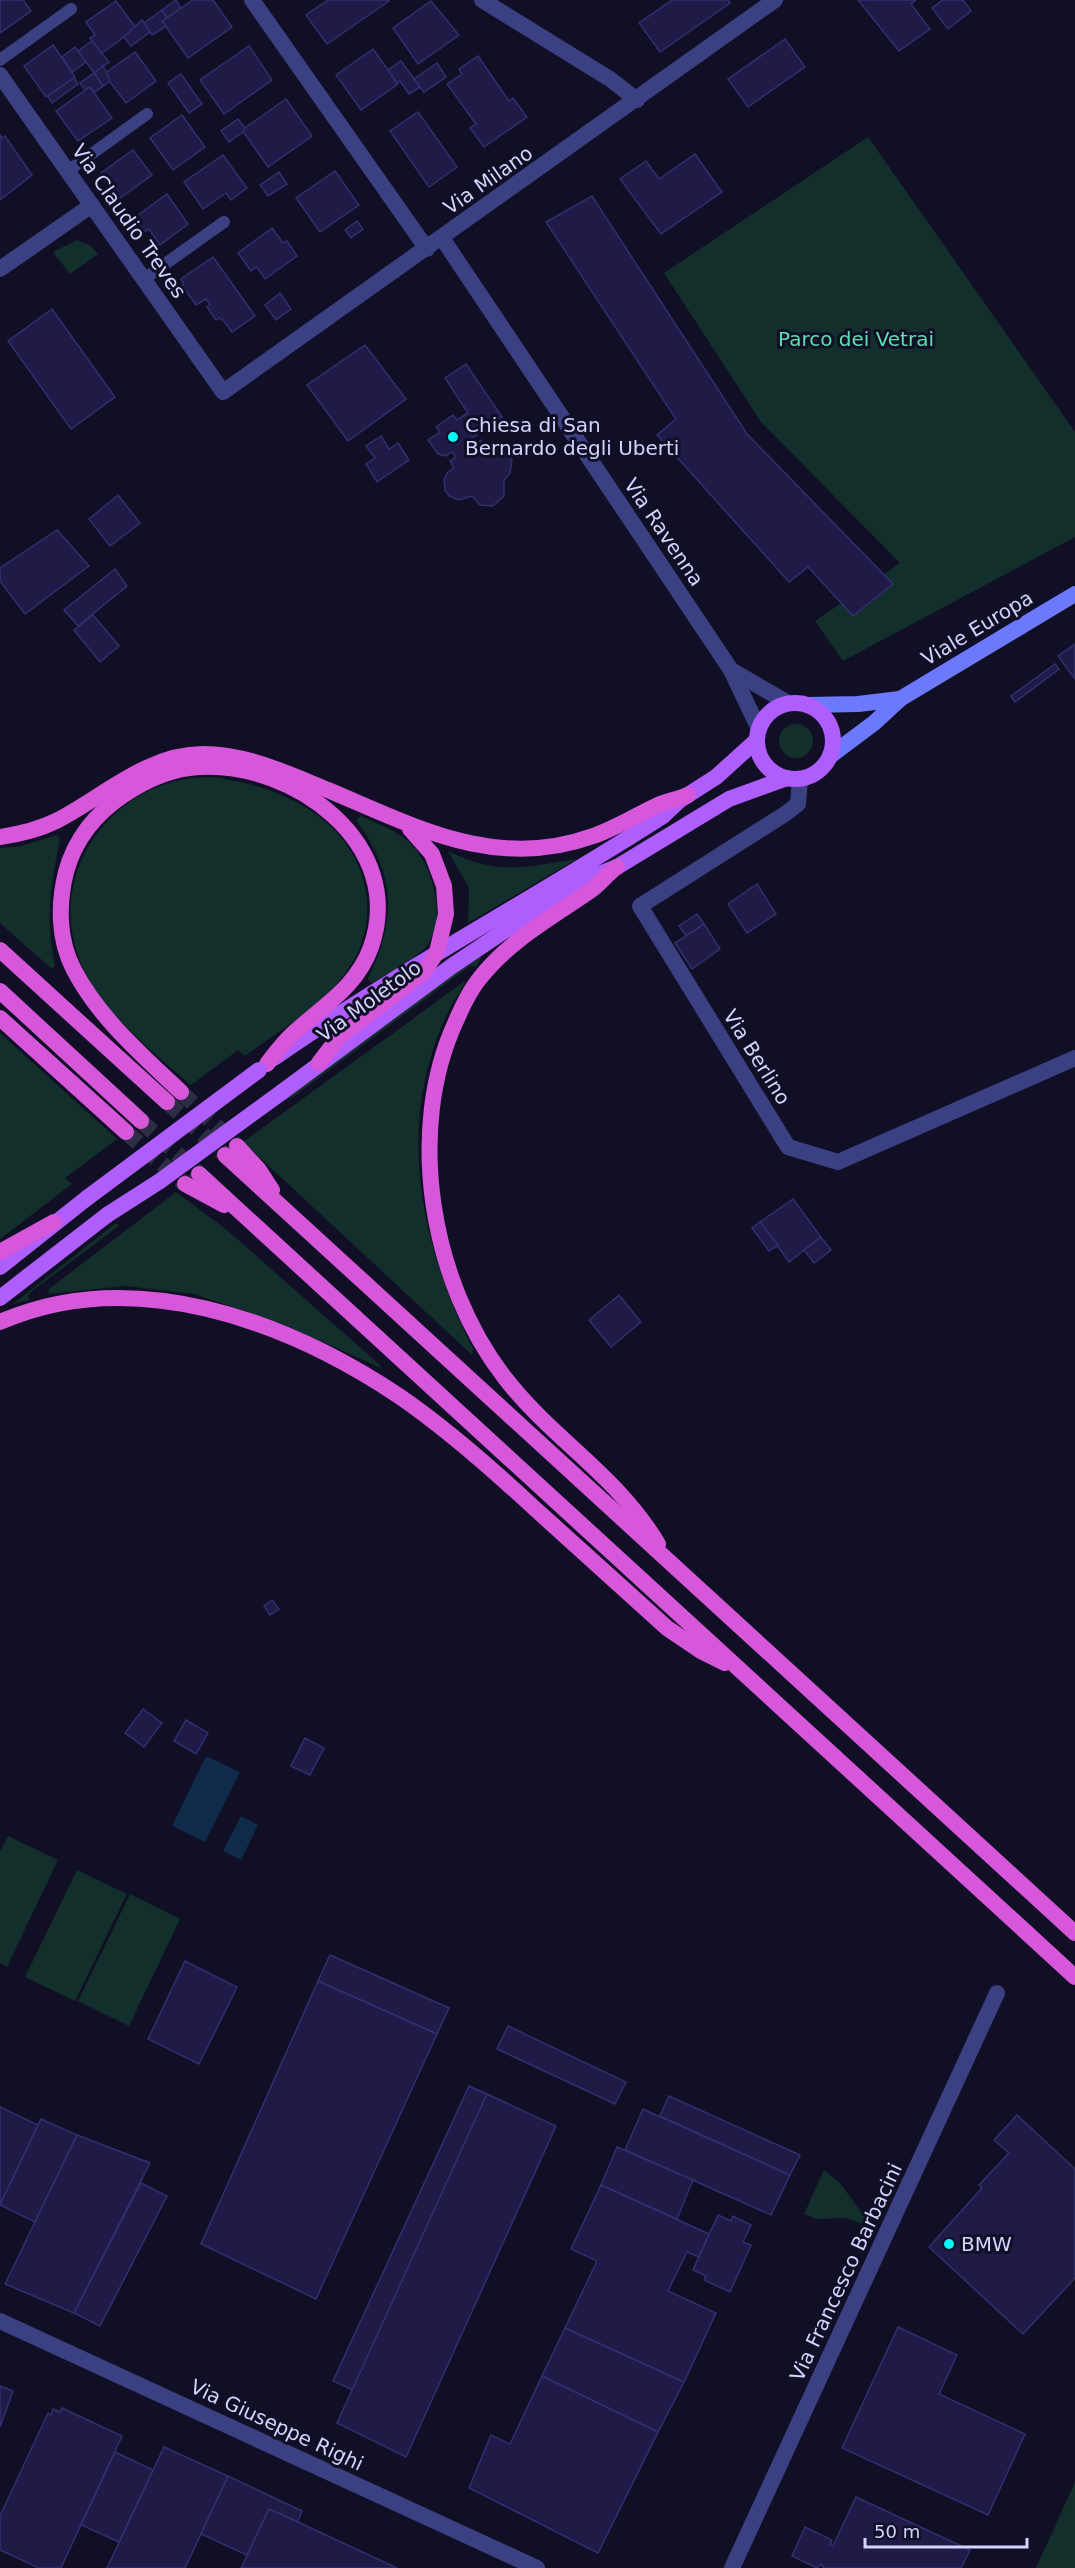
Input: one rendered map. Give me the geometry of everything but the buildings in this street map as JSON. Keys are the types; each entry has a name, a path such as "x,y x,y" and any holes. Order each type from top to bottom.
{"highway":[{"path":"0,837 37,829 54,822 150,766 178,757 201,754 223,755 266,766 464,844 496,849 534,849 592,837 657,806 688,795"},
{"path":"0,950 174,1097 88,994 69,958 61,920 63,887 70,860 87,828 120,797 168,772 193,767 220,768 257,776 301,792 326,808 349,830 366,855 377,892 377,921 373,940 363,966 342,993 298,1029 263,1067"},
{"path":"319,1063 339,1037 424,972 437,952 445,922 446,905 438,866 419,836 389,816"},
{"path":"617,867 593,889 510,946 478,980 464,1004 445,1047 433,1095 429,1127 431,1191 439,1233 450,1272 488,1354 532,1410 628,1500 665,1554 684,1574"},
{"path":"0,992 141,1121"},
{"path":"0,1018 126,1132"},
{"path":"231,1150 299,1223 1075,1933"},
{"path":"192,1179 251,1222 1075,1977"},
{"path":"0,1252 54,1222"},
{"path":"0,1322 39,1309 80,1301 143,1298 190,1305 242,1319 325,1354 377,1382 444,1429 667,1628 757,1685"}],"main road":[{"name":"Viale Europa","path":"900,699 1075,594"},
{"path":"788,703 858,704 900,699"},
{"name":"Via Moletolo","path":"0,1298 107,1215 168,1176 493,937 587,879 617,867 729,799 813,774 823,767 830,756 874,723 900,699"},
{"name":"Via Moletolo","path":"0,1267 54,1222 263,1067 437,952 602,855 663,816 688,795 716,777 758,734 766,717 776,708 788,703"},
{"path":"808,705 820,712 832,731 833,744 830,756"},
{"path":"758,734 765,764 774,773 794,778"}],"street":[{"path":"252,0 427,249"},
{"path":"482,0 610,79 637,100"},
{"name":"Via Milano","path":"224,392 775,0"},
{"name":"Via Claudio Treves","path":"0,75 224,392"},
{"path":"0,268 92,205"},
{"name":"Via Ravenna","path":"442,238 731,670 758,734"},
{"path":"731,670 788,703"},
{"name":"Via Berlino","path":"794,778 798,804 640,906 788,1147 838,1162 1075,1058"},
{"name":"Via Francesco Barbacini","path":"732,2568 997,1993"},
{"name":"Via Giuseppe Righi","path":"0,2321 537,2568"}],"lane":[{"path":"0,60 71,9"},
{"path":"68,171 147,114"},
{"path":"144,279 224,222"}],"green space":[{"name":"Parco dei Vetrai","path":"868,137 1075,432 1075,537 843,661 815,621 900,563 761,422 664,273"},
{"path":"77,240 90,245 98,254 70,274 53,252"},
{"path":"796,724 808,729 813,741 808,753 796,758 784,753 779,741 784,729"},
{"path":"211,777 263,788 289,798 312,811 332,828 349,848 361,871 367,899 367,917 364,935 354,960 328,994 245,1056 238,1050 191,1085 132,1033 95,989 85,972 73,937 71,903 78,870 93,840 115,814 142,794 175,781"},
{"path":"361,816 398,834 418,852 431,878 437,908 432,937 425,948 392,972 371,983 368,979 384,936 388,897 379,859 356,820"},
{"path":"56,835 60,838 50,901 50,931 55,965 52,969 0,923 0,848 21,846"},
{"path":"448,851 466,859 497,867 526,867 577,859 468,923 469,888"},
{"path":"478,956 481,958 476,967 471,965 290,1099 287,1096"},
{"path":"465,981 447,1014 432,1053 422,1097 419,1171 432,1244 443,1280 473,1349 472,1355 243,1142"},
{"path":"0,1033 117,1139 65,1178 72,1184 0,1239"},
{"path":"176,1192 227,1230 381,1368 285,1325 194,1294 125,1286 48,1294 49,1289"},
{"path":"116,1223 119,1226 32,1291 28,1296 29,1300 13,1304"},
{"path":"8,1836 58,1860 7,1967 0,1963 0,1852"},
{"path":"77,1870 127,1894 75,2001 25,1977"},
{"path":"130,1894 180,1919 129,2026 78,2001"},
{"path":"824,2170 840,2183 872,2227 845,2218 816,2219 804,2214"},
{"path":"1075,2482 1075,2568 1036,2568"}],"water":[{"path":"206,1756 240,1772 205,1842 172,1826"},
{"path":"241,1816 258,1825 241,1860 223,1851"}],"tunnel":[{"path":"181,1092 234,1143"},
{"path":"167,1102 222,1152"},
{"path":"141,1121 199,1174"},
{"path":"126,1132 185,1184"}],"place":[{"name":"Chiesa di San Bernardo degli Uberti","path":"453,437"},
{"name":"BMW","path":"949,2244"}]}
